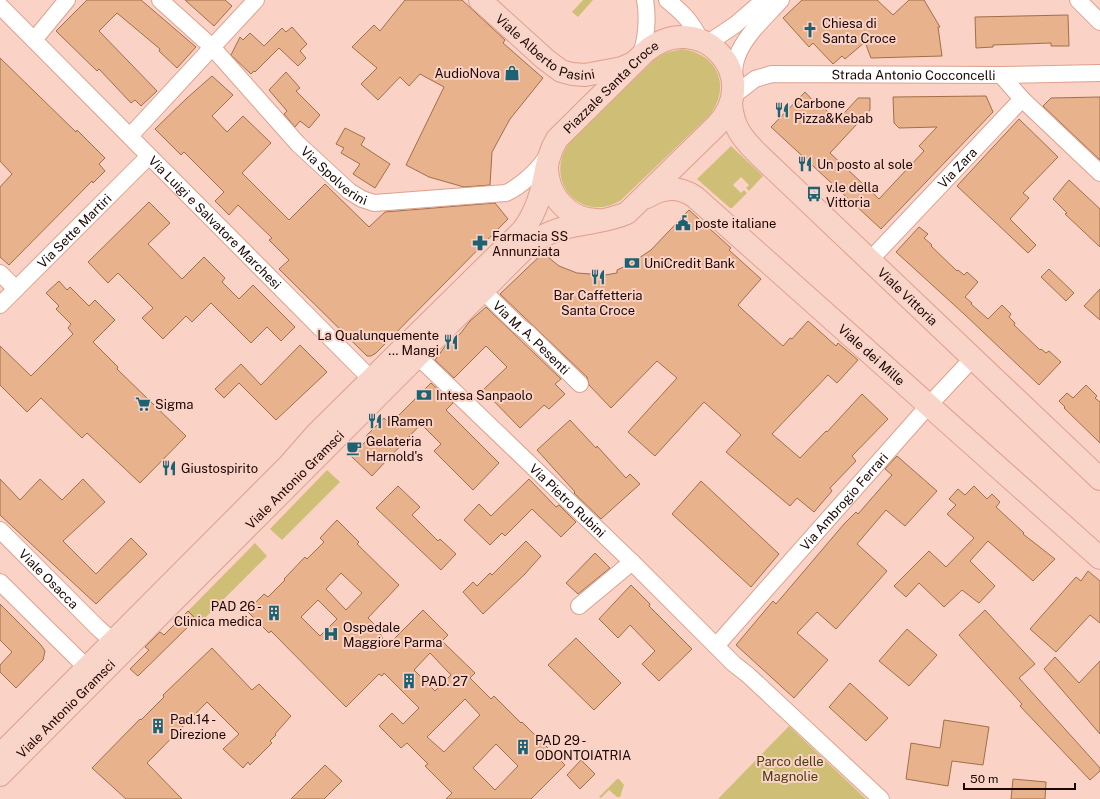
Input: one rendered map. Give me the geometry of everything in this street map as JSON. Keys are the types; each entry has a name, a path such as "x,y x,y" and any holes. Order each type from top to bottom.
{"main road":[{"name":"Viale Alberto Pasini","path":"480,0 550,64 564,72 585,75 622,68 638,58"},
{"name":"Piazzale Santa Croce","path":"550,154 562,132 651,46 666,38 683,36 700,40"},
{"name":"Viale Vittoria","path":"700,40 715,48 727,62 733,78 732,112 737,128 753,148 1100,479"},
{"path":"550,154 548,178 550,186 558,201 570,212 585,219 610,219 627,212 634,207 722,120 732,96"},
{"name":"Viale Antonio Gramsci","path":"0,775 111,640 330,445 412,351 478,285 528,222 538,201 550,154"},
{"name":"Viale dei Mille","path":"634,207 654,193 667,189 680,189 695,196 1100,558"},
{"name":"Viale Antonio Gramsci","path":"478,285 543,235 574,226 610,219"},
{"name":"Viale Antonio Gramsci","path":"0,755 86,668 111,640 289,465 318,432 371,379 412,351"}],"street":[{"path":"34,40 67,0"},
{"name":"Via Spolverini","path":"160,0 212,47 298,144 349,191 362,199 374,203 506,193 515,188 539,167 550,154"},
{"path":"130,136 256,0"},
{"path":"638,58 644,47 646,18 645,0"},
{"path":"667,0 692,24 700,40 735,26 764,0"},
{"path":"732,96 735,64 739,51 747,39 781,0"},
{"path":"1078,0 1100,22"},
{"name":"Via Luigi e Salvatore Marchesi","path":"0,6 371,379"},
{"name":"Strada Antonio Cocconcelli","path":"732,96 755,79 772,74 1100,73"},
{"path":"1000,74 1022,99 1100,173"},
{"name":"Via Zara","path":"870,260 1022,99"},
{"name":"Via Sette Martiri","path":"0,305 149,156"},
{"path":"0,272 16,289"},
{"name":"Via M. A. Pesenti","path":"478,285 580,384"},
{"name":"Via Pietro Rubini","path":"412,351 632,562 734,664 748,675 881,799"},
{"name":"Via Ambrogio Ferrari","path":"716,646 929,405 973,358"},
{"path":"330,445 334,439 338,424 373,387 371,379"},
{"name":"Viale Osacca","path":"0,530 111,640"},
{"path":"579,606 632,562"},
{"path":"0,582 86,668"}],"green space":[{"path":"583,0 593,0 578,17 572,12"},
{"path":"682,49 694,52 704,57 712,64 717,72 720,82 720,92 717,103 711,114 620,201 605,207 591,207 579,202 569,194 563,183 560,170 562,156 570,142 655,59 665,53"},
{"path":"731,146 763,176 749,191 746,188 749,185 741,177 733,185 741,193 744,190 747,193 732,208 730,208 697,179"},
{"path":"327,470 340,482 282,540 270,529"},
{"path":"255,543 267,556 200,623 188,611"},
{"name":"Parco delle Magnolie","path":"789,726 866,799 718,799"},
{"path":"617,779 619,779 624,785 620,797 617,797 609,790 601,798 599,797"}],"building":[{"path":"87,0 141,0 196,47 177,68 159,51 160,49 117,13 99,31 157,91 141,106 135,100 131,103 99,69 97,71 56,31"},
{"path":"185,0 225,0 232,6 214,26"},
{"path":"405,0 462,0 505,40 503,43 543,78 510,119 492,152 490,185 464,187 429,177 406,165 444,87 420,74 409,86 400,77 378,100 361,84 377,68 352,47 374,25 380,31"},
{"path":"802,0 877,0 893,15 909,0 924,0 940,27 938,27 942,56 871,58 865,42 845,59 842,56 833,64 813,43 809,47 783,18"},
{"path":"1068,15 1069,46 1051,46 1051,43 993,45 993,47 976,48 975,17"},
{"path":"292,27 307,44 300,51 306,58 298,66 279,48 255,72 254,71 251,74 231,55 240,37 243,40 250,33 264,46 282,28 286,32"},
{"path":"0,58 105,158 99,164 105,171 93,183 92,181 9,265 0,257 0,187 12,174 0,161"},
{"path":"286,72 300,88 296,91 320,115 309,128 300,121 295,127 284,114 287,111 269,90"},
{"path":"212,76 233,95 212,116 227,132 243,116 271,143 242,173 289,220 325,184 369,227 385,212 495,203 508,219 376,353 371,356 367,356 279,269 289,260 269,240 272,238 238,205 229,215 215,201 224,192 184,152 181,155 155,129"},
{"path":"805,92 818,106 820,104 837,121 858,98 870,98 870,110 830,153 879,199 924,151 919,146 937,127 899,128 894,123 893,97 986,96 993,112 881,229 771,127"},
{"path":"1100,97 1100,160 1043,106 1051,98"},
{"path":"1019,119 1058,157 1023,193 1029,198 1010,219 1036,245 1028,253 957,186"},
{"path":"345,128 365,138 361,145 390,164 375,188 353,174 360,164 341,153 344,148 336,144"},
{"path":"1069,180 1100,209 1100,247 1065,214 1067,213 1053,199"},
{"path":"149,202 170,223 148,244 182,279 204,257 225,278 222,282 239,299 253,285 295,327 281,341 267,327 251,343 211,303 192,322 186,316 163,339 142,318 153,308 118,273 108,283 88,262"},
{"path":"689,210 731,248 729,250 761,279 738,305 783,346 790,338 792,339 808,321 836,346 838,343 858,360 837,383 828,375 772,434 800,458 826,431 827,432 862,394 888,419 852,456 856,461 830,488 832,491 814,512 797,498 790,506 726,452 741,435 704,402 655,456 628,432 677,378 657,361 611,408 589,385 587,377 500,294 543,253 559,266 577,273 605,275 617,273 617,270 630,264 651,250"},
{"path":"919,227 928,234 924,238 957,271 958,270 964,275 967,272 978,282 965,297 972,303 971,304 988,319 1002,305 1011,314 1009,317 1015,323 1014,325 1040,350 1041,349 1046,353 1049,351 1061,362 1039,385 896,252"},
{"path":"1049,269 1074,293 1066,301 1041,277"},
{"path":"59,281 67,290 70,287 89,306 95,300 115,320 93,342 118,367 117,369 186,436 140,483 87,433 82,438 41,398 27,412 0,385 0,346 31,376 73,334 68,328 71,324 56,309 59,306 46,293"},
{"path":"1100,289 1100,320 1084,306"},
{"path":"486,307 561,379 555,384 565,394 549,409 544,405 520,428 483,390 507,367 486,346 454,378 435,360 446,345 460,334 470,321"},
{"path":"300,345 327,372 276,420 239,383 224,398 215,389 241,364 261,385"},
{"path":"431,383 453,403 446,410 499,463 473,490 434,451 441,444 421,424 372,476 351,456 368,439 366,436 384,418 390,424"},
{"path":"1086,385 1097,396 1095,398 1100,402 1100,443 1064,408 1065,407 1059,401 1067,393 1073,398"},
{"path":"570,420 596,448 597,446 626,478 630,474 640,484 601,519 574,493 575,492 537,450"},
{"path":"897,456 937,491 905,526 886,510 857,544 887,571 836,629 817,612 797,633 828,660 794,698 736,645 773,601 776,604 844,524 856,512 858,514 892,475 885,469"},
{"path":"0,479 20,500 40,479 62,500 83,479 105,502 63,541 96,574 131,538 147,554 96,604 0,515"},
{"path":"529,479 556,507 559,505 576,522 561,537 532,509 505,536 502,533 490,545 464,520 479,504 491,516"},
{"path":"701,481 779,554 751,587 672,514"},
{"path":"398,486 420,507 412,515 438,541 440,539 456,554 441,570 376,508"},
{"path":"974,486 987,499 992,494 1000,502 996,507 1024,533 1023,534 1055,559 1033,581 988,541 970,561 995,586 979,603 962,590 944,607 919,583 906,597 894,586 929,551 946,567 974,538 947,514 956,505 949,499 958,489 965,495"},
{"path":"337,520 359,542 357,544 399,585 368,618 378,628 386,647 423,610 448,635 442,641 475,673 470,678 491,699 494,696 565,765 531,799 446,799 452,793 425,766 428,764 407,743 401,748 379,726 392,713 403,724 419,708 384,673 382,676 379,674 346,707 271,631 269,633 247,611 264,594 268,597 305,557 307,559 324,542 320,538","holes":["341,573 362,593 346,610 326,589","318,600 337,619 320,636 301,617","430,653 451,675 435,691 414,670","465,699 480,715 444,752 427,737","496,744 518,766 495,790 473,768"]},
{"path":"526,541 541,556 524,575 483,614 463,592 473,582 477,586 490,573 492,575"},
{"path":"595,553 610,568 578,594 566,583"},
{"path":"1088,571 1100,581 1100,623 1090,615 1056,652 1030,629 1076,577 1081,581"},
{"path":"631,585 650,604 649,606 692,649 659,681 642,664 655,651 630,625 618,638 599,619"},
{"path":"0,604 41,645 45,651 43,660 16,688 0,672 0,665 12,652 0,640"},
{"path":"985,610 1035,664 1019,678 1100,768 1100,771 1090,780 1020,706 1022,704 959,635"},
{"path":"188,611 196,619 138,676 130,669 149,650 145,647 160,632 164,635"},
{"path":"907,629 937,655 909,686 879,661"},
{"path":"576,638 621,683 594,710 548,665"},
{"name":"Pad.14 - Direzione","path":"212,648 252,690 259,684 291,716 270,741 272,743 250,765 248,762 243,768 223,749 239,734 207,702 147,763 182,799 126,799 92,768 164,697 163,695"},
{"path":"1055,657 1079,683 1100,661 1100,734 1044,669"},
{"path":"850,683 888,718 866,741 829,707"},
{"path":"944,720 989,727 983,765 952,761 948,786 906,779 911,743 940,748"},
{"path":"581,760 595,774 580,789 567,775"},
{"path":"325,765 342,781 324,799 291,799"},
{"path":"1013,779 1046,782 1045,799 1011,799"}],"place":[{"name":"Chiesa di Santa Croce","path":"810,30"},
{"name":"AudioNova","path":"512,73"},
{"name":"Carbone Pizza&Kebab","path":"782,110"},
{"name":"Un posto al sole","path":"805,164"},
{"name":"v.le della Vittoria","path":"814,194"},
{"name":"poste italiane","path":"683,223"},
{"name":"Farmacia SS Annunziata","path":"480,243"},
{"name":"UniCredit Bank","path":"632,263"},
{"name":"Bar Caffetteria Santa Croce","path":"598,277"},
{"name":"La Qualunquemente ... Mangi","path":"451,342"},
{"name":"Intesa Sanpaolo","path":"424,395"},
{"name":"Sigma","path":"143,404"},
{"name":"IRamen","path":"375,421"},
{"name":"Gelateria Harnold's","path":"354,448"},
{"name":"Giustospirito","path":"169,468"},
{"name":"PAD 26 - Clinica medica","path":"274,613"},
{"name":"Ospedale Maggiore Parma","path":"331,634"},
{"name":"PAD. 27","path":"409,681"},
{"name":"Pad.14 - Direzione","path":"158,726"},
{"name":"PAD 29 - ODONTOIATRIA","path":"523,747"}]}
